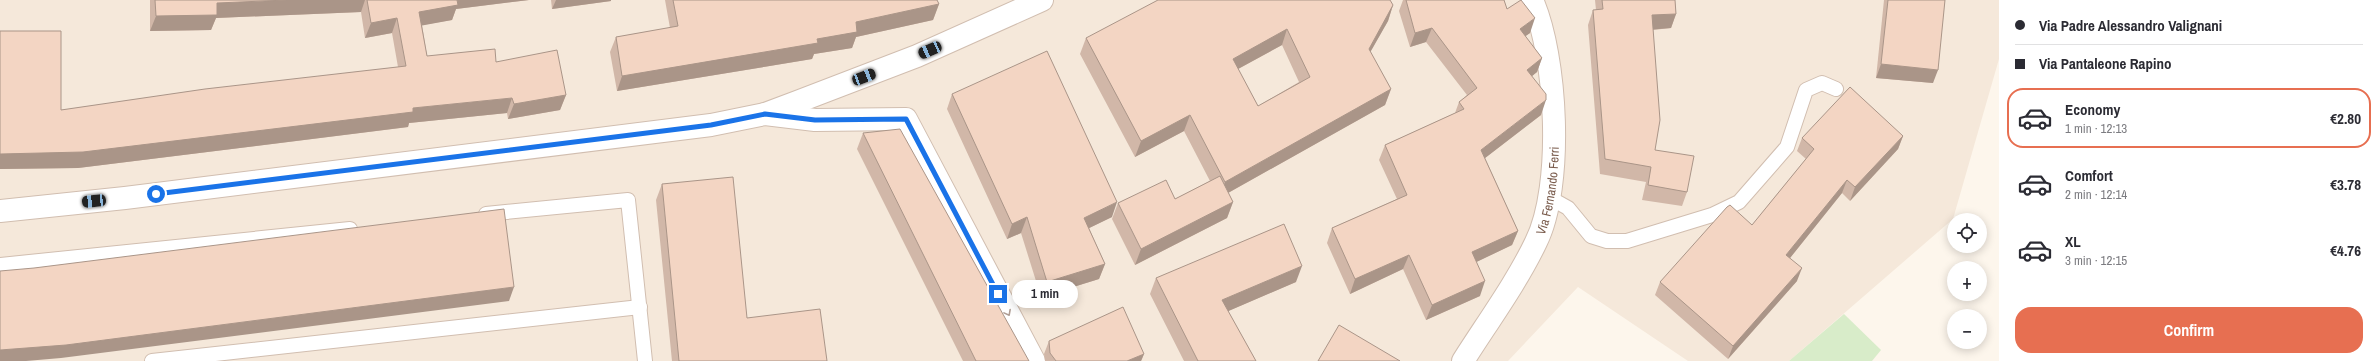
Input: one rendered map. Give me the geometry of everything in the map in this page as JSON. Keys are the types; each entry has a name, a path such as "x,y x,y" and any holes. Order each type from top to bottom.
{"street":[{"path":"0,211 125,198 703,126 765,114 917,56 1042,0"},
{"name":"Via Fernando Ferri","path":"1463,361 1537,241 1550,198 1555,117 1546,42 1532,0"},
{"path":"765,114 815,120 906,119 1034,361"}],"lane":[{"path":"1550,198 1568,208 1591,236 1607,240 1627,240 1712,214 1739,202 1787,147 1806,90 1822,83 1836,89"},
{"path":"469,216 628,200 645,361"},
{"path":"0,265 366,227"},
{"path":"152,361 640,307"}],"shaded area":[{"path":"0,0 1999,0 1999,59 1955,213 1947,213 1947,224 1789,361 1688,361 1578,287 1508,361 0,361"}],"green space":[{"path":"1844,314 1881,350 1872,361 1789,361"}],"building":[{"path":"155,0 287,0 217,3 217,15 156,16"},
{"path":"367,0 457,0 458,5 419,12 427,56 495,49 496,62 557,50 566,95 514,104 512,98 413,108 413,112 83,152 0,154 0,31 61,31 61,110 205,89 406,66 397,18 371,23"},
{"path":"673,0 937,0 939,4 856,22 857,32 817,39 818,43 622,76 616,37 678,26"},
{"path":"1158,0 1390,0 1393,5 1369,49 1391,89 1225,182 1190,115 1141,141 1086,38","holes":["1287,29 1310,77 1258,106 1233,59"]},
{"path":"1406,0 1504,0 1507,9 1521,0 1535,18 1520,29 1542,58 1527,70 1546,94 1546,100 1481,150 1518,231 1472,252 1485,281 1432,305 1409,255 1355,279 1332,228 1407,195 1385,145 1464,109 1459,102 1477,88 1432,28 1415,33"},
{"path":"1602,0 1675,0 1676,14 1652,15 1660,120 1655,150 1694,156 1687,192 1648,185 1651,167 1605,159 1593,10 1603,9"},
{"path":"1888,0 1945,0 1938,70 1881,64"},
{"path":"1047,51 1117,202 1084,218 1105,264 1047,282 1027,217 1012,224 952,94"},
{"path":"1850,87 1903,136 1855,187 1847,180 1786,255 1802,268 1733,346 1660,282 1730,205 1752,225 1814,149 1802,138"},
{"path":"900,129 1029,361 976,361 863,133"},
{"path":"1220,176 1233,202 1141,249 1118,203 1166,180 1175,199"},
{"path":"733,177 747,318 820,309 827,361 679,361 662,184"},
{"path":"504,209 514,287 66,345 0,350 0,271"},
{"path":"1284,224 1302,266 1222,300 1256,361 1198,361 1156,278"},
{"path":"1123,307 1144,354 1127,361 1056,361 1050,353 1049,341"},
{"path":"1339,325 1400,361 1318,361"}],"route":[{"path":"156,194 711,125 765,114 815,120 906,119 998,294"}]}
